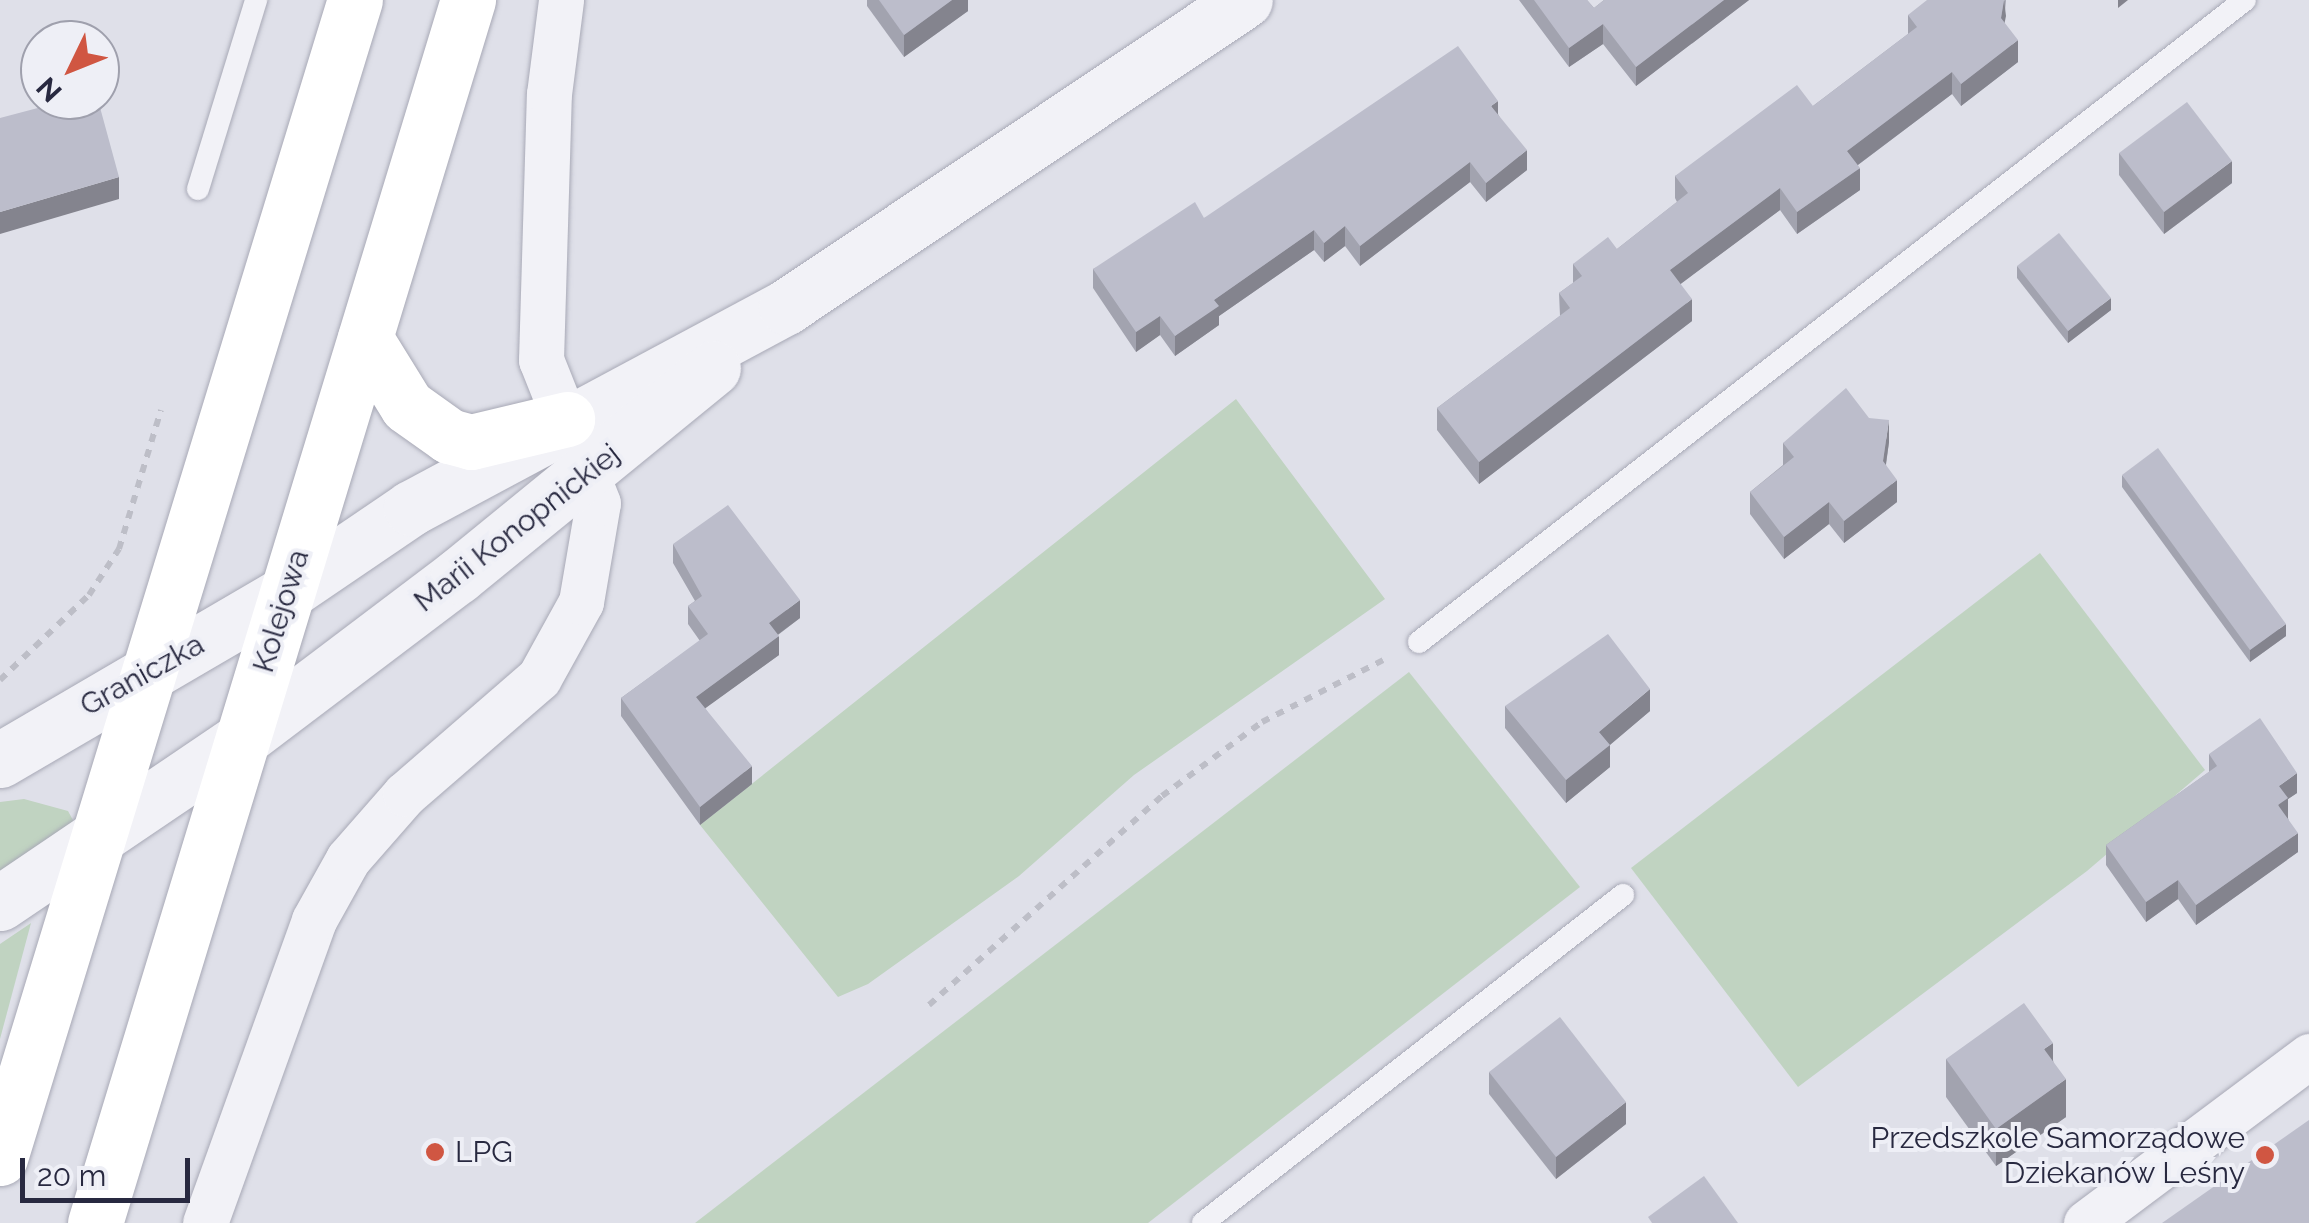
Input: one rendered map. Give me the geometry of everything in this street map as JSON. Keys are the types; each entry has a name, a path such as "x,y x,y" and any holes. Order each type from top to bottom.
{"highway":[{"path":"0,1158 355,0"},
{"name":"Kolejowa","path":"95,1223 468,0"},
{"path":"364,338 407,406 449,436 470,442 567,418"}],"street":[{"path":"205,1223 314,920 348,859 405,794 505,714 563,644 594,552 598,503 589,472 541,360 549,94 560,0"},
{"name":"Marii Konopnickiej","path":"240,740 589,472 786,306 1246,0"},
{"name":"Marii Konopnickiej","path":"286,592 411,508 567,418 786,306"},
{"name":"Graniczka","path":"0,760 286,592"},
{"path":"0,902 240,740"},
{"path":"2086,1223 2309,1056"}],"lane":[{"path":"198,189 256,0"},
{"path":"1418,642 2245,0"},
{"path":"1203,1223 1624,895"}],"path":[{"path":"0,680 90,595 119,549 162,410"},
{"path":"929,1005 1191,775 1262,722 1418,642"}],"green space":[{"path":"1236,399 1385,599 1134,775 1019,876 868,984 838,997 700,825"},
{"path":"2040,553 2205,770 2087,871 1798,1087 1631,868"},
{"path":"1409,672 1580,887 1148,1223 695,1223"},
{"path":"24,799 68,811 74,822 0,874 0,802"},
{"path":"31,923 0,1039 0,944"}],"building":[{"path":"879,0 952,0 904,35"},
{"path":"1534,0 1587,0 1594,8 1604,0 1724,0 1636,67 1603,24 1569,48"},
{"path":"1927,0 2004,0 2001,18 2018,40 1961,84 1952,72 1847,151 1860,168 1797,212 1780,188 1670,270 1692,299 1479,462 1437,408 1570,308 1559,293 1582,276 1573,264 1608,237 1617,249 1688,193 1675,176 1797,85 1813,106 1917,27 1908,15"},
{"path":"1458,46 1498,101 1491,106 1527,150 1486,183 1470,162 1360,246 1345,226 1324,243 1314,230 1214,300 1219,306 1175,336 1160,316 1136,332 1093,269 1195,202 1204,218"},
{"path":"2187,102 2232,161 2164,212 2119,153"},
{"path":"20,113 20,120 103,120 119,177 0,212 0,118"},
{"path":"2059,233 2111,298 2068,331 2017,266"},
{"path":"1846,388 1869,418 1889,420 1883,461 1897,480 1844,521 1829,502 1784,537 1750,492 1794,457 1783,443"},
{"path":"2158,448 2286,624 2250,650 2122,475"},
{"path":"728,505 800,600 769,623 779,636 696,697 752,766 700,807 621,698 708,634 688,606 702,596 673,544"},
{"path":"1608,634 1650,689 1599,732 1610,745 1566,780 1505,706"},
{"path":"2260,718 2297,773 2279,786 2288,798 2278,805 2298,833 2196,905 2178,880 2146,902 2106,845 2217,766 2209,754"},
{"path":"2024,1003 2053,1043 2044,1049 2066,1079 1996,1129 1946,1059"},
{"path":"1560,1017 1626,1102 1556,1157 1489,1072"},
{"name":"Przedszkole Samorządowe Dziekanów Leśny","path":"2309,1120 2309,1223 2162,1223"},
{"path":"1704,1176 1738,1223 1652,1223 1648,1217"}],"place":[{"name":"LPG","path":"435,1152"},
{"name":"Przedszkole Samorządowe Dziekanów Leśny","path":"2265,1155"}]}
